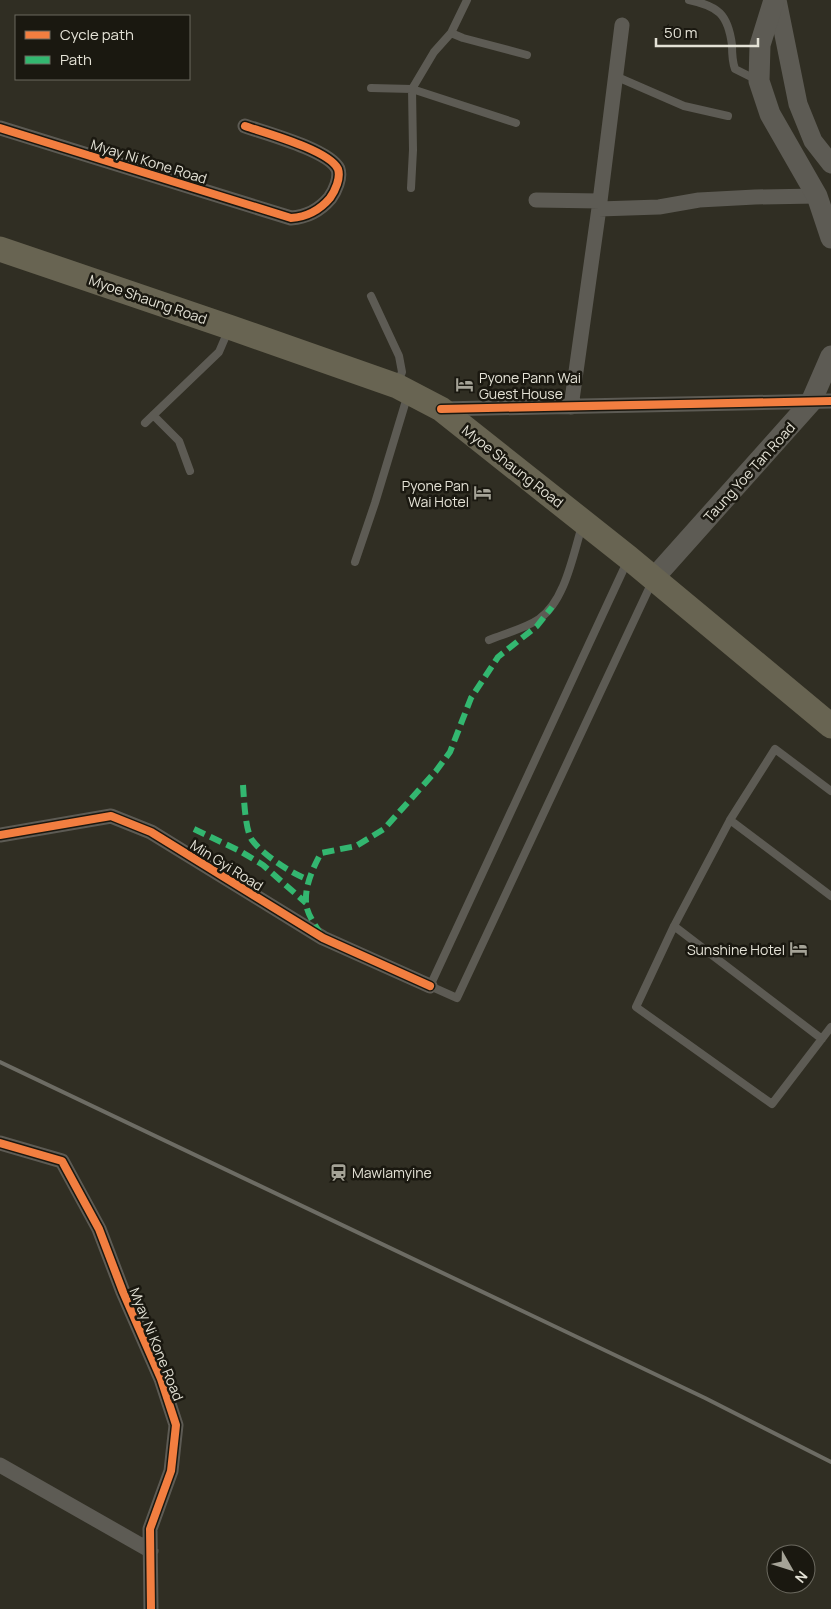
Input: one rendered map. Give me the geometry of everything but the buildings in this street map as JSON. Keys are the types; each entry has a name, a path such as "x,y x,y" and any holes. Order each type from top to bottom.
{"highway":[{"name":"Myoe Shaung Road","path":"0,249 229,326 402,389 441,409 629,558 831,726"}],"main road":[{"path":"776,0 760,45 759,80 770,114 816,196 831,238"},
{"name":"Taung Yoe Tan Road","path":"653,579 821,402 831,356"}],"street":[{"path":"776,0 798,104 812,141 831,164"},
{"path":"570,406 599,205 622,25"},
{"path":"0,128 291,218 309,215 321,207 331,196 338,183 338,169 332,163 306,147 246,126"},
{"path":"536,200 659,207 699,200 756,196 816,196"},
{"path":"441,409 821,402"},
{"name":"Min Gyi Road","path":"0,835 111,816 151,832 322,938 430,986"},
{"name":"Myay Ni Kone Road","path":"0,1143 62,1161 99,1229 123,1292 161,1379 176,1425 171,1471 150,1529 151,1609"},
{"path":"0,1465 150,1551"}],"lane":[{"path":"411,188 413,150 412,89 434,52 451,33 467,0"},
{"path":"689,0 705,4 721,13 729,30 736,69 759,80"},
{"path":"451,33 526,55"},
{"path":"615,76 684,106 728,116"},
{"path":"371,88 412,89 516,123"},
{"path":"355,562 375,503 402,389 400,356 371,296"},
{"path":"145,423 219,352 229,326"},
{"path":"153,415 179,441 190,471"},
{"path":"489,640 538,619 552,607 562,586 583,522"},
{"path":"629,558 430,986 457,998 653,579"},
{"path":"831,791 775,749 730,820 674,926 636,1007 772,1104 831,1027"},
{"path":"730,820 831,896"},
{"path":"674,926 822,1039"}],"railway":[{"path":"0,1062 705,1398 831,1462"}],"marked path":[{"path":"321,935 306,906 308,883 321,853 356,846 384,829 436,771 450,752 471,698 498,657 537,626 552,607"},
{"path":"243,785 246,822 252,840 278,863 295,874 310,880"},
{"path":"194,829 240,851 263,865 306,903"}],"cycle path":[{"path":"0,128 291,218 312,212 330,198 336,188 339,176 338,169 332,162 322,155 296,143 245,126"},
{"path":"441,409 831,401"},
{"path":"0,835 111,816 151,832 323,938 430,986"},
{"path":"0,1143 62,1161 99,1229 123,1292 161,1379 176,1425 171,1471 150,1529 151,1609"}],"place":[{"name":"Pyone Pann Wai Guest House","path":"465,385"},
{"name":"Pyone Pan Wai Hotel","path":"483,493"},
{"name":"Sunshine Hotel","path":"799,949"},
{"name":"Mawlamyine","path":"338,1172"}]}
